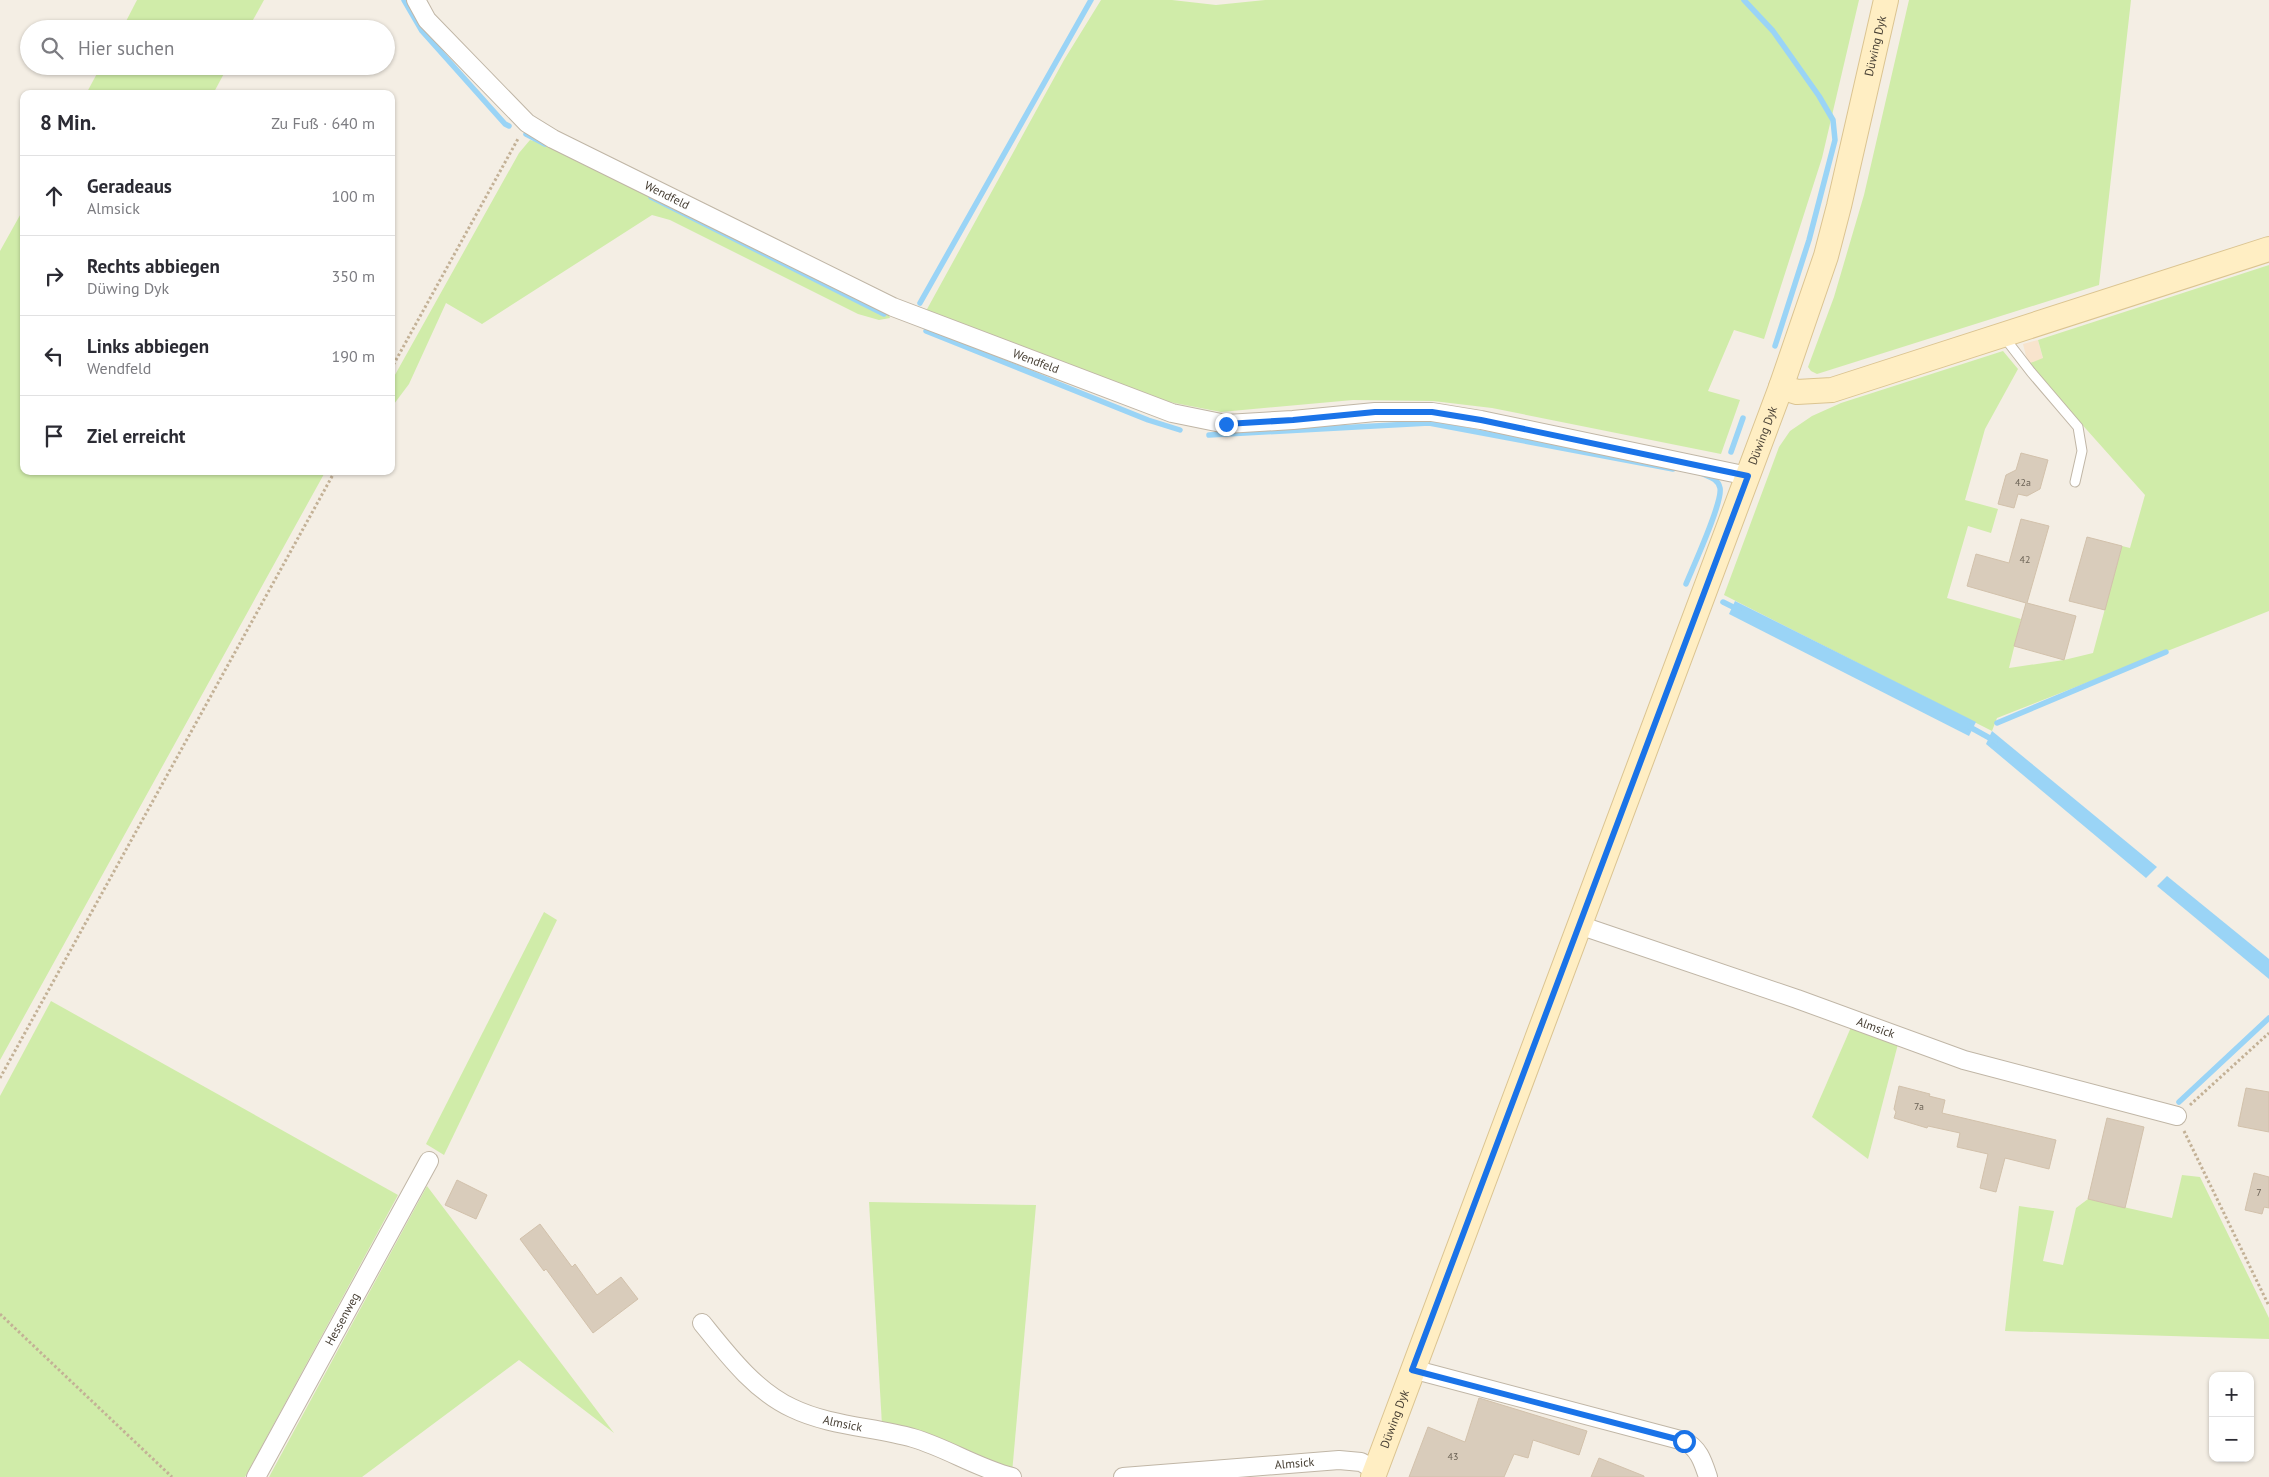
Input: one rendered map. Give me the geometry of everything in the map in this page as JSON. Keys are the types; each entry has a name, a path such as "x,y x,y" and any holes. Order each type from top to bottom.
{"street":[{"name":"Wendfeld","path":"416,0 434,27 527,124 562,144 893,307 1172,413 1226,424 1375,412 1432,412 1481,420 1748,476"},
{"name":"Düwing Dyk","path":"1374,1473 1781,388 1830,239 1886,0"},
{"path":"1781,388 1796,392 1832,390 2269,249"},
{"name":"Almsick","path":"1579,925 1797,998 1982,1066 2177,1116"},
{"name":"Hessenweg","path":"256,1477 429,1160"},
{"name":"Almsick","path":"702,1323 723,1349 768,1395 792,1409 831,1420 916,1439 1012,1477"},
{"path":"1412,1370 1684,1441 1693,1446 1702,1460 1708,1477"},
{"name":"Almsick","path":"1123,1477 1339,1460 1361,1462 1374,1473"}],"lane":[{"path":"2002,335 2078,427 2082,450 2075,482"}],"path":[{"path":"395,362 527,124"},
{"path":"0,1078 333,475"},
{"path":"2269,1034 2177,1116 2269,1306"},
{"path":"0,1314 172,1477"}],"shaded area":[{"path":"2038,340 2043,359 2028,364 2023,344"}],"green space":[{"path":"137,0 264,0 253,20 127,20"},
{"path":"1101,0 1172,0 1216,5 1265,0 1859,0 1822,158 1764,339 1734,330 1708,391 1740,400 1721,454 1492,408 1433,401 1353,400 1221,412 1159,400 926,311 1064,60"},
{"path":"1909,0 2131,0 2099,285 1817,374 1808,367 1834,297 1864,195"},
{"path":"96,75 223,75 215,90 88,90"},
{"path":"530,140 545,144 886,308 890,318 879,320 858,314 670,220 652,215 482,324 446,303 409,384 395,403 395,375 519,153"},
{"path":"20,215 20,475 323,475 0,1060 0,251"},
{"path":"2269,265 2269,611 1997,718 1992,731 1724,595 1779,447 1790,431 1812,416 1841,403 2003,351 2018,369 1985,429 1965,500 1998,509 1991,533 1968,526 1947,598 2021,619 2009,668 2064,660 2093,653 2122,546 2130,548 2145,495 2028,364 2043,358 2038,340"},
{"path":"544,912 557,920 444,1155 426,1144"},
{"path":"51,1001 398,1195 245,1477 0,1477 0,1096"},
{"path":"1852,1025 1898,1044 1868,1159 1812,1117"},
{"path":"2182,1175 2200,1177 2269,1318 2269,1339 2005,1331 2019,1206 2054,1211 2043,1261 2063,1265 2076,1208 2088,1199 2172,1218"},
{"path":"427,1186 614,1433 519,1360 362,1477 269,1477"},
{"path":"869,1202 1036,1205 1012,1473 882,1425"}],"water":[{"path":"1735,601 1976,722 1969,736 1729,614"},
{"path":"1992,731 2157,867 2146,878 1986,744"},
{"path":"2167,876 2269,959 2269,979 2157,886"}],"building":[{"path":"2021,453 2048,460 2040,489 2027,496 2018,494 2014,508 1998,504 2006,475 2016,470"},
{"path":"2021,519 2049,526 2027,603 2076,616 2064,660 2014,646 2026,603 1967,586 1976,554 2009,563"},
{"path":"2087,537 2122,546 2105,610 2069,601"},
{"path":"1899,1086 1945,1100 1942,1113 2056,1140 2049,1169 2005,1158 1996,1192 1980,1188 1988,1154 1957,1147 1960,1133 1928,1126 1927,1128 1894,1118"},
{"path":"2246,1088 2269,1092 2269,1132 2238,1126"},
{"path":"2107,1118 2144,1127 2125,1208 2088,1199"},
{"path":"2254,1173 2269,1177 2269,1208 2264,1207 2262,1214 2245,1210"},
{"path":"457,1180 487,1195 476,1219 445,1205"},
{"path":"540,1224 572,1267 575,1264 597,1295 621,1277 638,1299 593,1333 546,1269 544,1271 520,1239"},
{"path":"1479,1398 1587,1431 1579,1455 1533,1440 1528,1458 1514,1454 1504,1477 1409,1477 1428,1427 1465,1442"},
{"path":"1599,1458 1644,1476 1644,1477 1591,1477"}],"waterway":[{"path":"404,0 422,31 505,124 509,126"},
{"path":"920,303 1091,0"},
{"path":"1744,0 1773,31 1819,96 1833,120 1835,140 1809,240 1775,346"},
{"path":"526,134 545,144"},
{"path":"651,197 884,314"},
{"path":"926,331 1148,420 1180,430"},
{"path":"1731,452 1743,418"},
{"path":"1209,435 1429,423 1673,469"},
{"path":"1686,584 1701,550 1720,495 1720,488 1717,482 1703,474"},
{"path":"1723,602 1739,610"},
{"path":"1997,723 2166,652"},
{"path":"1968,726 1995,741"},
{"path":"2179,1102 2269,1018"}],"route":[{"path":"1226,424 1375,412 1432,412 1481,420 1748,476 1412,1370 1684,1441"}]}
